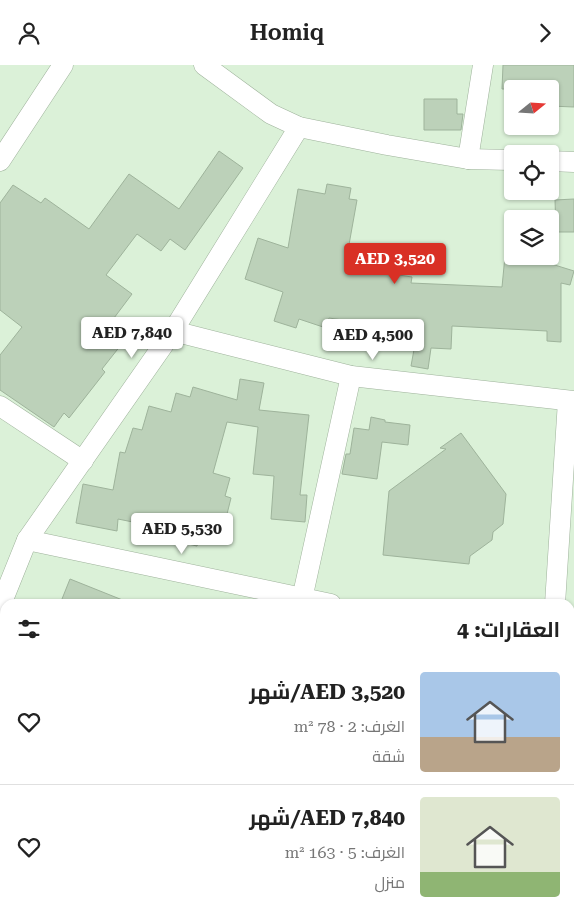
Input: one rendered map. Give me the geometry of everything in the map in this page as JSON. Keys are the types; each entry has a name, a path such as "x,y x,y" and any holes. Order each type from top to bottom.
{"street":[{"path":"0,161 63,65"},
{"path":"204,65 271,114 299,127 468,159 504,160"},
{"path":"468,159 483,65"},
{"path":"3,599 28,540 173,331 299,127"},
{"path":"559,161 574,162"},
{"path":"173,331 350,375 571,401 555,599"},
{"path":"28,540 302,599 350,375"},
{"path":"0,406 83,461"}],"building":[{"path":"503,65 574,65 574,107 559,106 559,80 504,80 504,89 502,89"},
{"path":"424,99 457,99 457,114 463,114 461,130 424,130"},
{"path":"219,151 243,168 185,250 170,239 161,251 137,234 106,275 132,294 114,318 132,331 102,369 105,372 69,418 64,413 54,427 0,390 0,355 22,327 0,310 0,203 13,185 41,203 45,198 89,229 129,174 179,209"},
{"path":"327,184 351,188 349,199 357,200 345,267 412,277 411,283 502,287 504,265 555,265 574,271 570,285 561,283 561,342 547,341 547,331 452,326 451,349 431,348 428,369 411,366 415,344 398,350 390,327 329,318 326,328 299,319 296,328 274,321 283,292 245,279 258,238 288,248 298,189 325,194"},
{"path":"574,199 574,232 559,232 559,210 555,210 555,200"},
{"path":"240,379 264,383 259,410 309,415 300,495 307,495 305,522 271,519 274,476 253,474 258,427 227,422 213,473 230,478 225,496 231,498 225,522 213,519 208,539 200,537 197,546 175,541 177,531 118,519 117,531 76,523 83,484 113,490 120,452 125,453 133,428 142,430 149,406 171,412 176,393 190,397 193,387 237,400"},
{"path":"371,417 385,420 385,422 410,425 408,445 382,442 377,479 342,474 346,454 350,454 354,428 369,430"},
{"path":"461,433 506,494 503,524 493,532 492,540 470,556 469,564 383,555 389,491 446,449 440,448"},
{"path":"70,579 120,599 62,599"}]}
